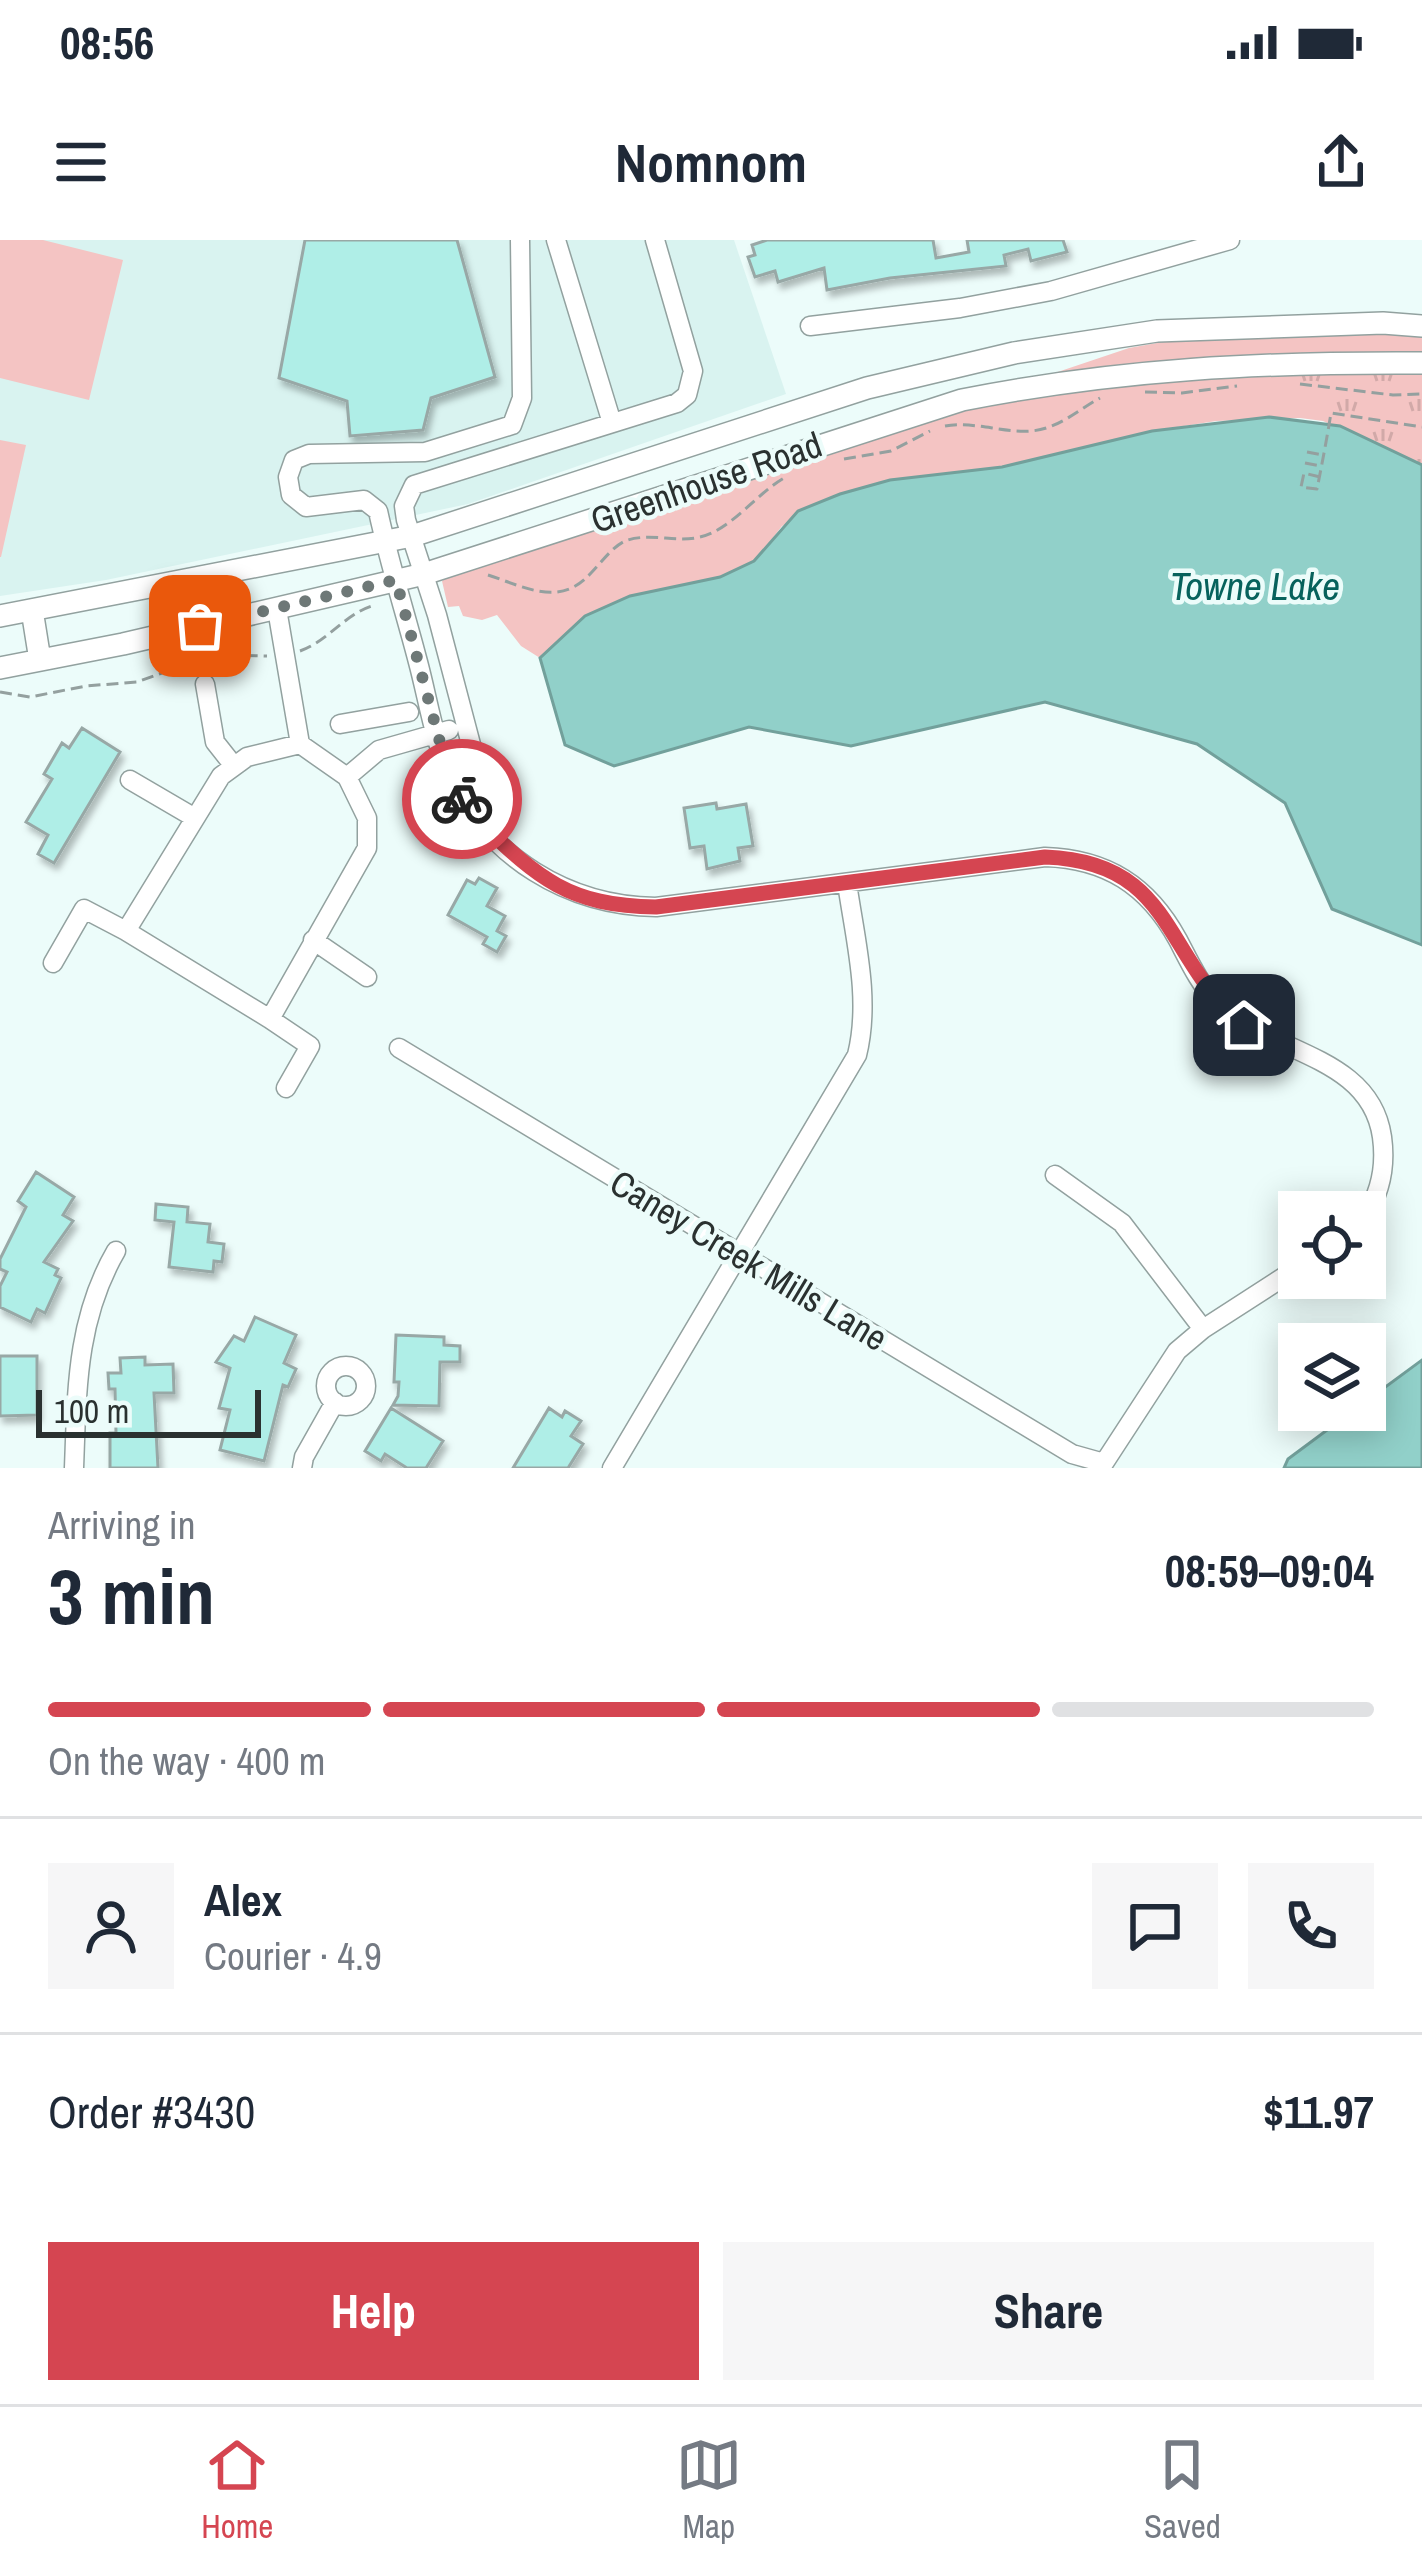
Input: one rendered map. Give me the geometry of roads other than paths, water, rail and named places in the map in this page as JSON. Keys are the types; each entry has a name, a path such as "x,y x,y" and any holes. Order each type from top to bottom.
{"main road":[{"name":"Greenhouse Road","path":"0,616 412,536 925,373 1114,335 1383,323 1422,326"},
{"name":"Greenhouse Road","path":"0,668 278,609 399,591 424,574 962,400 1055,381 1277,362 1422,363"},
{"path":"788,413 800,450"},
{"path":"32,610 40,660"}],"street":[{"path":"520,240 522,398 512,425 425,452 310,454 294,460 288,477 291,495 306,507 364,500 378,511 448,772 469,812 538,876 599,902 626,907 1045,857 1102,866 1131,881 1155,903 1217,1003 1244,1025 1337,1069 1358,1086 1381,1128 1384,1155 1377,1191"},
{"path":"556,240 612,423"},
{"path":"495,836 404,506 414,485 677,403 692,383 692,370 655,240"},
{"path":"809,326 1051,292 1230,240"},
{"path":"270,1018 367,848 367,818 347,777 300,744 278,609"},
{"path":"205,684 215,742 234,766"},
{"path":"340,724 409,712"},
{"path":"373,719 379,750"},
{"path":"347,777 379,750 465,726"},
{"path":"126,931 220,776 247,757 300,744"},
{"path":"130,780 195,818"},
{"path":"612,1468 857,1055 863,1000 848,883"},
{"path":"53,963 84,909 126,931 310,1046 286,1088"},
{"path":"313,940 367,977"},
{"name":"Caney Creek Mills Lane","path":"400,1048 1072,1454 1104,1463 1167,1364 1203,1329"},
{"path":"1055,1174 1123,1223 1203,1329 1278,1281"},
{"path":"74,1468 84,1329 96,1290 116,1251"},
{"path":"302,1468 335,1402"}],"water":[{"name":"Towne Lake","path":"1269,417 1340,426 1422,465 1422,945 1332,909 1285,803 1197,744 1045,702 851,746 749,727 614,766 565,745 540,658 585,616 630,596 720,577 754,561 798,511 890,480 1002,467 1152,431"},
{"path":"1422,1360 1422,1468 1284,1468 1288,1459 1326,1431 1386,1431 1386,1387"}]}
